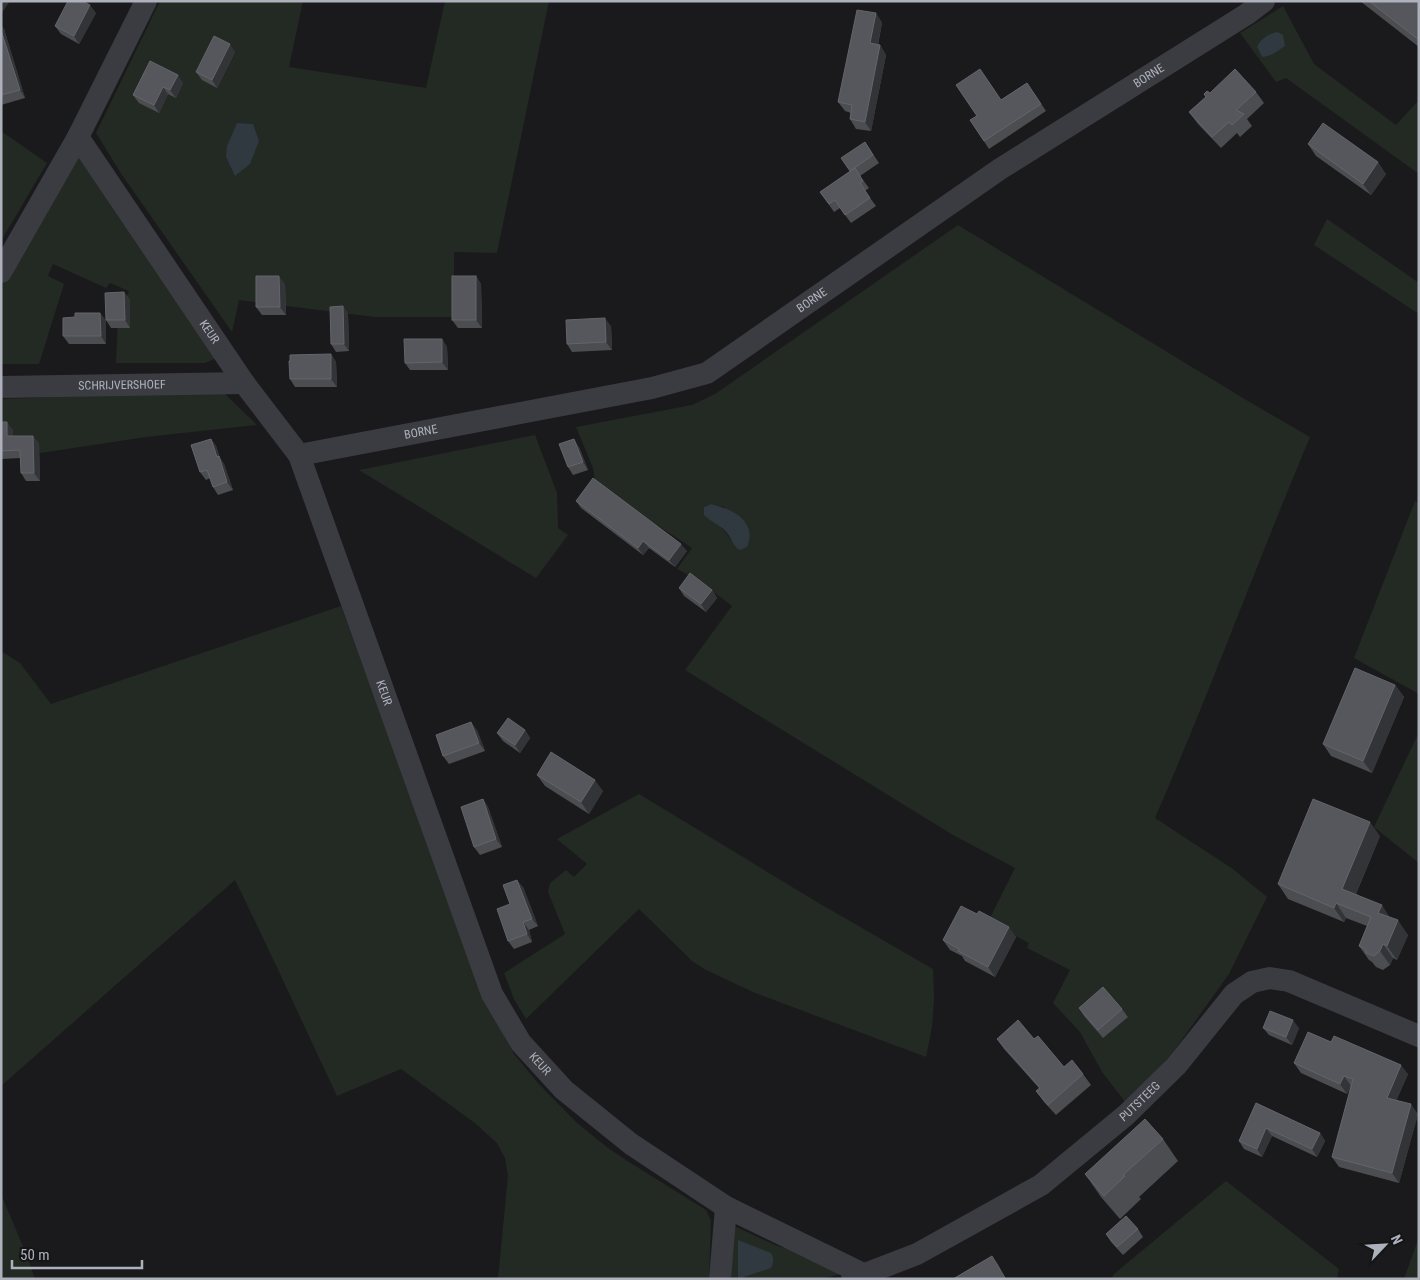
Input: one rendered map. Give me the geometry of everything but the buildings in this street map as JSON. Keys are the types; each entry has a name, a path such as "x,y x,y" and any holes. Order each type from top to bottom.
{"street":[{"path":"1,272 78,137 146,1"},
{"name":"BORNE","path":"299,455 652,388 707,373 1000,168 1264,1"},
{"name":"KEUR","path":"78,137 244,382 299,455 492,994 521,1043 564,1090 631,1144 726,1207 858,1277"},
{"name":"SCHRIJVERSHOEF","path":"1,387 244,382"},
{"name":"PUTSTEEG","path":"858,1277 917,1254 1041,1184 1126,1115 1176,1066 1234,994 1252,982 1270,978 1289,981 1419,1036"},
{"path":"720,1279 726,1207"}],"shaded area":[{"path":"160,1 303,1 289,67 426,88 445,1 549,1 497,253 454,252 454,317 375,317 239,300 232,332 122,175 96,133"},
{"path":"1283,6 1314,64 1396,125 1419,100 1419,174 1286,78 1276,82 1240,33","holes":["1265,37 1285,46 1265,57 1262,57 1257,48 1258,44"]},
{"path":"1277,32 1283,35 1285,46 1271,55 1262,57 1257,47 1258,44 1265,37"},
{"path":"237,123 253,124 259,141 250,164 235,176 226,157 227,146"},
{"path":"1,131 47,163 1,241"},
{"path":"81,154 224,355 205,363 116,363 118,317 129,291 110,283 106,288 53,264 48,276 64,284 39,364 1,364 1,287 70,161"},
{"path":"1327,219 1419,283 1419,314 1314,245"},
{"path":"958,225 1310,437 1155,818 1233,869 1267,897 1229,974 1173,1052 1140,1091 1126,1103 1102,1072 1080,1032 1053,1003 1070,970 1027,948 1029,943 988,922 1015,868 953,835 685,670 732,606 698,580 677,569 692,548 596,485 593,468 576,427 692,405 715,394","holes":["711,504 724,507 736,548 727,534 704,507"]},
{"path":"222,391 257,425 146,437 1,459 1,399"},
{"path":"535,435 557,493 558,528 568,535 536,578 359,470"},
{"path":"1415,501 1419,504 1419,694 1354,658"},
{"path":"711,504 735,513 746,523 749,530 747,547 738,549 725,530 704,515 704,507"},
{"path":"341,606 462,935 494,1015 514,1054 538,1083 576,1122 608,1148 706,1210 711,1221 709,1279 498,1279 508,1175 505,1158 497,1143 476,1124 401,1069 337,1096 235,880 1,1086 1,651 20,663 51,704"},
{"path":"1419,732 1419,863 1374,827"},
{"path":"639,794 817,902 933,969 934,1000 932,1027 926,1057 755,993 704,969 692,961 639,909 526,1019 514,999 504,973 565,934 548,892 550,883 566,870 574,877 587,864 557,839"},
{"path":"1226,1181 1339,1269 1337,1279 1111,1279 1114,1274"},
{"path":"1,1194 27,1256 35,1279 1,1279"},
{"path":"732,1225 775,1245 854,1270 822,1279 731,1279"},
{"path":"1419,1237 1419,1279 1404,1279"},
{"path":"738,1240 771,1253 773,1264 771,1268 738,1279"}]}
